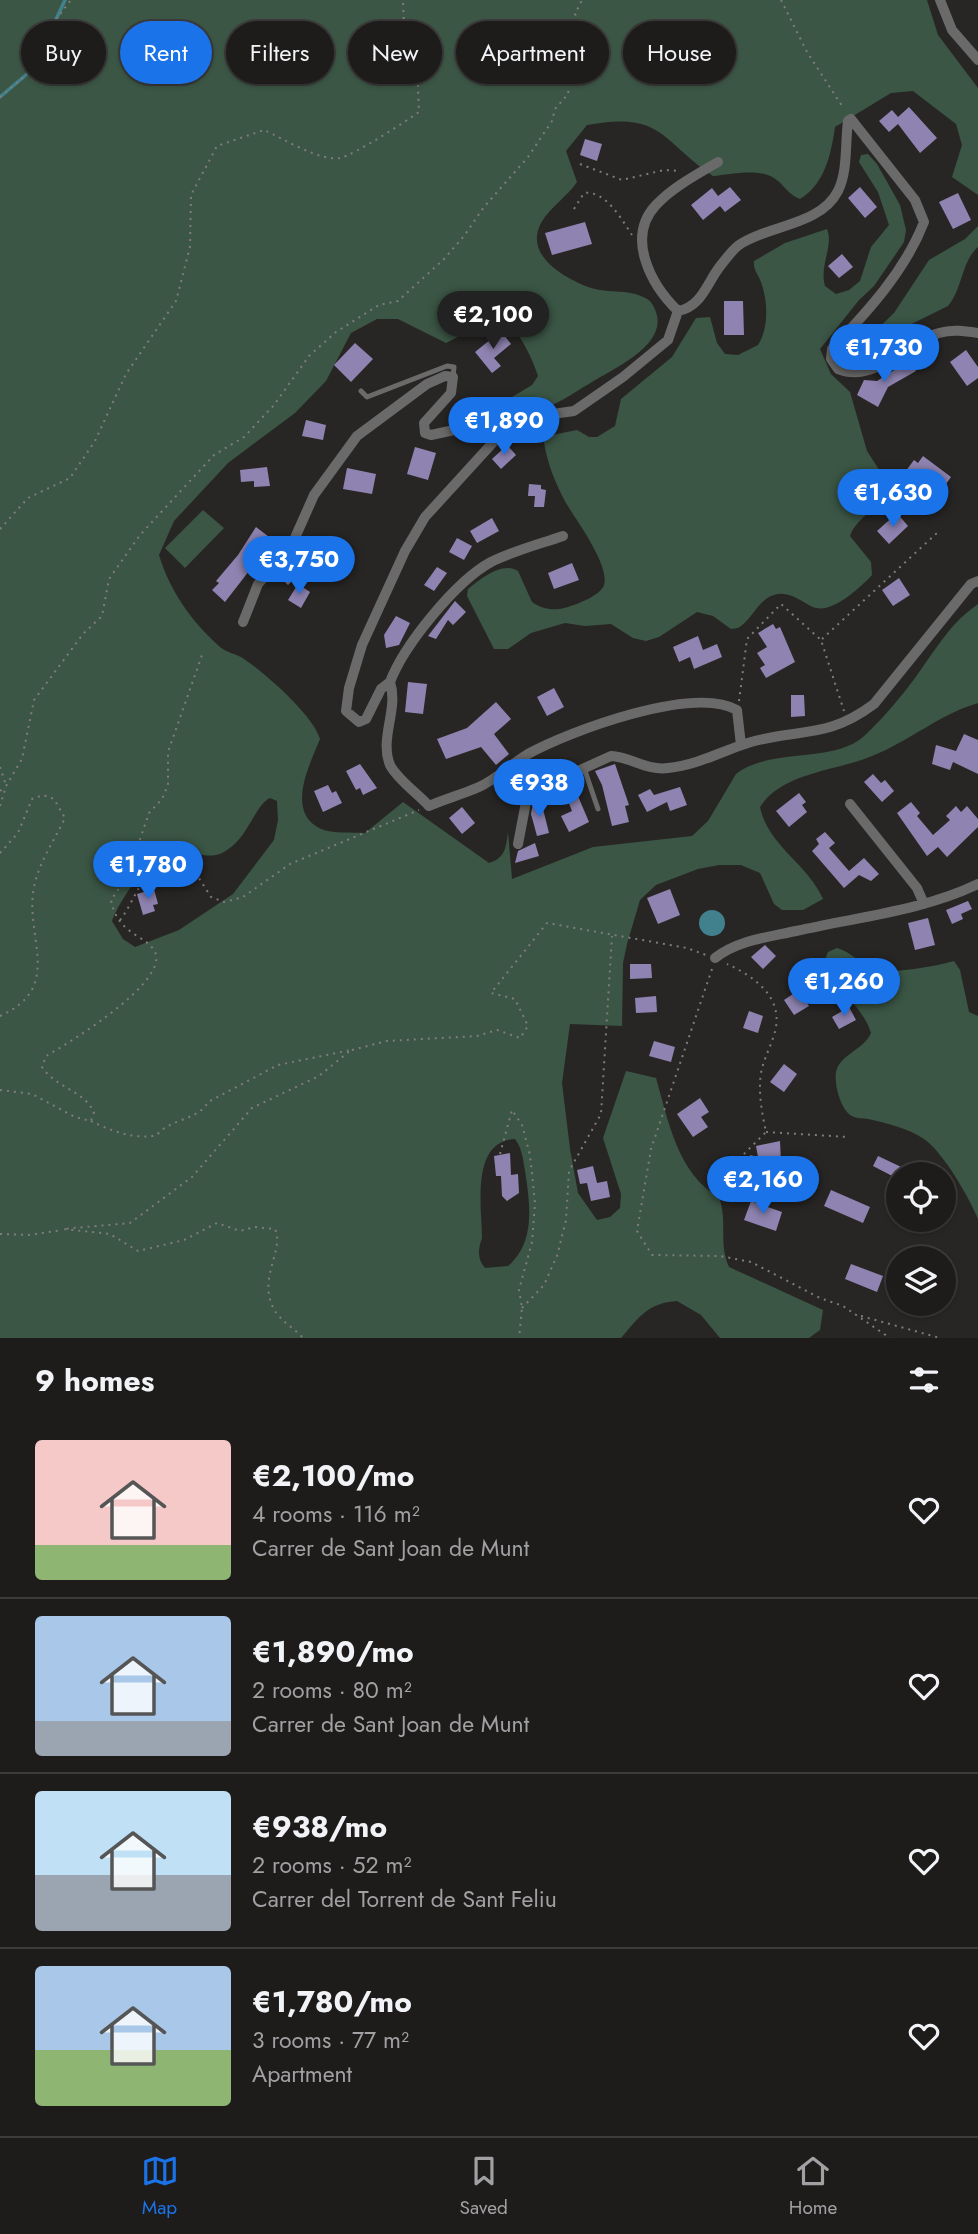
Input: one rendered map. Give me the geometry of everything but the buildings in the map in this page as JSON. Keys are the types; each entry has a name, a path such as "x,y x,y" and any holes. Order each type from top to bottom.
{"street":[{"path":"940,0 952,30 978,60"},
{"path":"678,311 689,309 701,297 719,268 738,246 787,226 827,204 838,191 845,161 848,121 851,119 915,200 924,222 918,238 876,304 832,349 831,359 838,369 857,372 875,368 938,333 961,330 978,333"},
{"path":"678,311 653,281 642,249 643,232 653,208 697,174 718,162"},
{"path":"563,536 490,563 453,594 418,635 390,682 381,690 366,719 359,722 346,711 346,700 362,645 405,551 425,517 507,427 545,415 574,411 624,377 668,340 678,311"},
{"path":"243,622 258,584 290,549 314,495 357,436 428,384 445,376 453,377 452,393 424,423 425,433 431,435 496,421 507,427"},
{"path":"518,844 527,797 611,757 621,757 652,768 669,768 715,757 741,745 830,729 847,722 874,704 971,584 978,581"},
{"path":"390,682 394,695 386,747 391,766 429,806 481,786 530,753 626,714 687,704 729,705 737,710 741,745"},
{"path":"850,804 917,888 924,904"},
{"path":"715,958 728,948 924,904 978,884"}],"lane":[{"path":"361,391 368,397 447,366 454,367 453,377"},
{"path":"584,768 597,808"}],"path":[{"path":"0,97 33,68 57,18 71,0"},
{"path":"0,529 28,498 70,478 95,441 126,374 177,301 190,247 191,195 218,146 264,130 321,156 339,158 396,128 419,112 417,66 404,29 403,0"},
{"path":"0,806 6,786 22,760 34,700 83,634 102,616 109,579 140,536 214,455 244,437 274,405 309,356 336,332 379,305 398,301 444,259 528,157 552,121 555,109 568,94 571,74 587,40 586,32 575,14 582,0"},
{"path":"781,0 813,63 851,119"},
{"path":"580,164 606,177 622,180 664,170 697,174"},
{"path":"574,209 584,193 591,192 604,200 642,249"},
{"path":"821,640 937,533"},
{"path":"737,710 747,639 781,604 821,640 847,722"},
{"path":"91,1121 94,1112 88,1100 49,1077 43,1067 46,1056 94,1027 146,983 154,969 157,957 153,948 131,935 120,920 111,900 127,877 149,813 162,799 168,785 168,752 202,655"},
{"path":"0,767 6,786"},
{"path":"0,791 6,786"},
{"path":"0,853 18,833 32,799 43,795 54,799 62,808 65,818 43,858 33,888 31,920 40,965 37,978 20,1003 0,1016"},
{"path":"120,920 128,911 133,894 143,878 164,861 176,859 190,864 211,898 224,902 243,897 290,864 429,806"},
{"path":"0,1090 32,1094 75,1117 91,1121 110,1131 147,1137 157,1135 162,1128 204,1109 208,1102 278,1065 387,1041 477,1036 497,1030 520,1038 528,1026 515,999 491,993 547,923 687,948 738,969 770,995 776,1026 761,1071 759,1092 765,1132"},
{"path":"522,1308 544,1285 557,1256 566,1220 569,1171 601,1114 612,935"},
{"path":"715,958 651,1149 636,1231 652,1255 720,1256 751,1262 856,1315 890,1338"},
{"path":"0,1234 28,1235 131,1223 191,1177 251,1108 319,1076 351,1051"},
{"path":"500,1154 512,1110 522,1125 530,1155 535,1203 532,1242 519,1290 522,1308 519,1338"},
{"path":"722,1181 727,1170 765,1132 848,1137"},
{"path":"63,1229 110,1234 138,1251 184,1240 217,1223 240,1231 255,1227 275,1229 278,1244 268,1269 272,1304 278,1315 303,1338"},
{"path":"856,1315 940,1338"}],"green space":[{"path":"0,0 927,0 938,35 978,88 978,195 952,177 962,145 956,124 913,91 891,93 835,127 829,158 821,177 809,193 800,199 778,181 761,173 713,176 670,140 646,125 612,122 587,125 566,151 577,182 541,223 537,235 538,245 549,263 578,283 596,289 635,294 650,301 657,315 657,328 642,350 552,405 530,412 506,412 504,402 532,385 538,376 523,342 505,321 498,316 446,343 398,319 377,319 351,333 326,381 295,413 228,463 174,521 159,555 175,593 200,627 220,647 244,659 264,674 299,707 316,729 320,739 303,786 302,799 304,811 310,821 326,831 365,833 403,802 489,863 504,852 508,832 512,879 593,847 692,836 708,821 736,774 766,761 835,750 850,745 863,737 886,713 910,685 947,633 978,604 978,703 950,714 872,756 796,779 770,795 760,807 771,833 808,875 823,899 803,910 782,910 774,904 760,873 741,865 698,869 656,885 640,900 627,944 623,963 622,1026 570,1024 562,1083 570,1149 578,1193 597,1220 610,1217 620,1208 621,1194 603,1138 626,1071 656,1078 670,1128 684,1161 705,1187 719,1197 723,1215 724,1249 729,1267 823,1310 820,1330 809,1338 720,1338 701,1315 677,1301 667,1302 651,1308 621,1338 0,1338","holes":["270,798 277,801 278,820 274,840 233,894 179,930 135,947 123,939 112,921 130,888 159,858 180,851 209,856 221,853 235,844 265,802","515,1139 527,1183 527,1234 523,1246 508,1266 485,1268 479,1254 485,1164 491,1151 501,1143"]},
{"path":"868,154 877,164 900,205 906,230 904,242 874,286 859,300 820,349 831,374 850,392 867,451 887,482 883,497 853,529 850,536 871,562 872,575 845,599 828,607 813,607 787,594 771,596 738,628 731,629 713,616 697,612 659,637 646,641 633,638 611,624 585,626 565,623 531,633 508,649 494,649 467,596 468,589 485,576 505,568 518,571 532,602 549,609 563,608 583,601 594,596 604,585 602,566 597,555 552,474 544,442 547,436 577,430 589,437 597,437 615,426 621,399 672,357 696,318 710,317 717,343 725,354 738,355 758,345 766,323 766,306 754,261 785,243 827,229 829,242 824,271 825,286 836,294 849,290 860,281 871,247 889,225 878,192 859,162 861,155"},
{"path":"978,226 978,247 968,260 957,291 948,306 869,345 871,335 894,313 929,260 965,239"},
{"path":"203,510 224,528 185,568 165,548"},
{"path":"837,948 876,970 904,970 954,961 960,970 969,1012 978,1016 978,1219 956,1178 956,1162 945,1162 931,1145 918,1135 882,1122 854,1117 842,1103 836,1084 838,1066 868,1039 871,1033 861,1014 829,972 824,962 828,952"}],"water":[{"path":"712,910 721,914 725,923 721,932 712,936 703,932 699,923 703,914"}],"waterway":[{"path":"0,97 33,69 65,0"}]}
